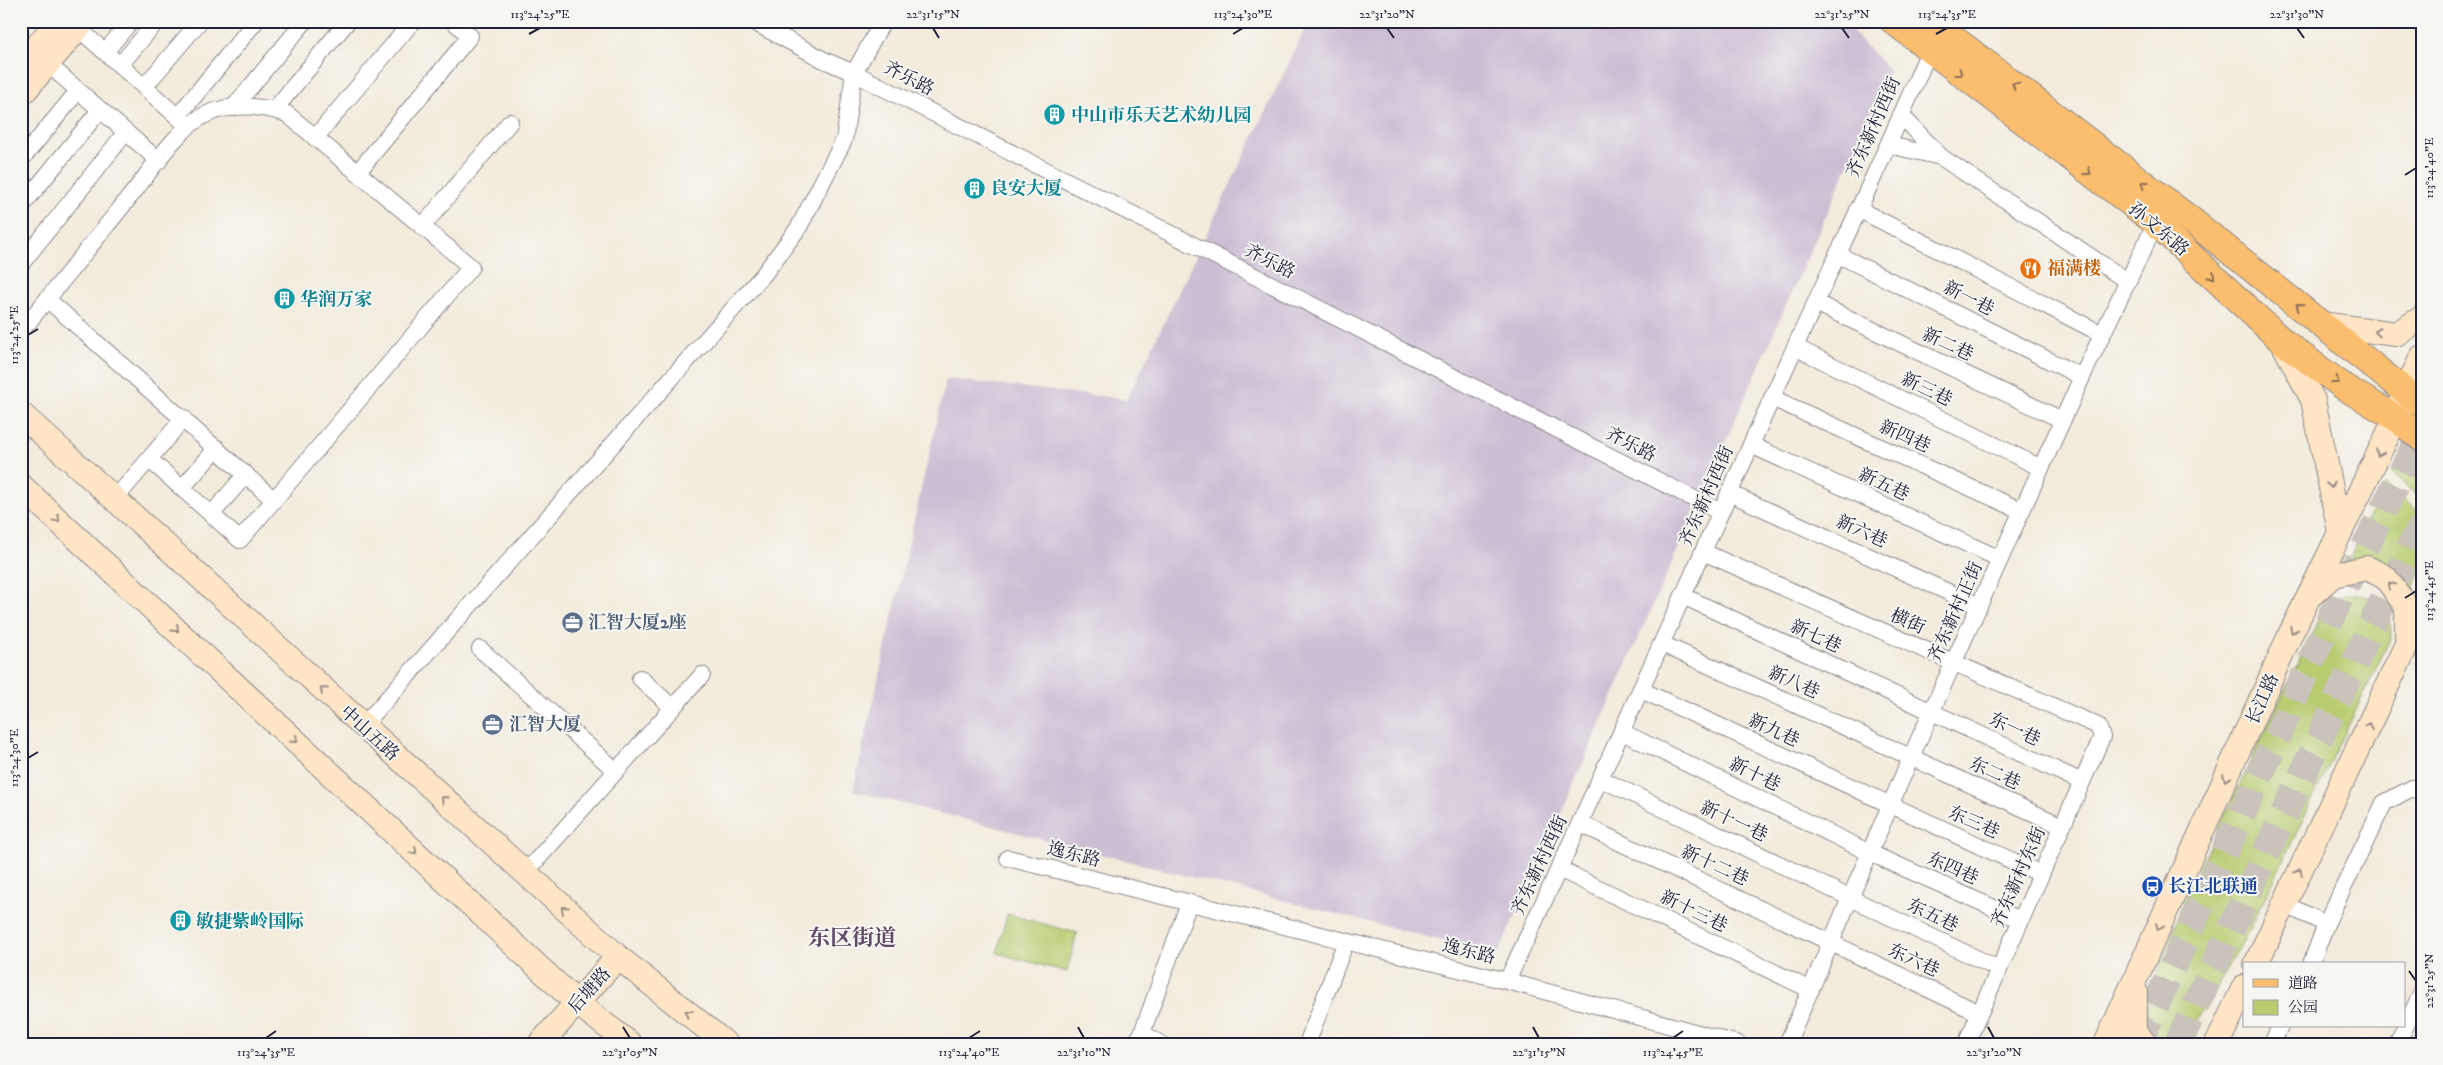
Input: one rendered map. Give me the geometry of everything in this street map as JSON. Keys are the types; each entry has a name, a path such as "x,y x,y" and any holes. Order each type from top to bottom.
{"main road":[{"name":"孙文东路","path":"1893,21 1932,33 2161,212 2321,324 2413,399"},
{"path":"21,95 48,64 74,24"},
{"path":"21,65 74,24"},
{"name":"孙文东路","path":"2161,212 2282,341 2344,387 2396,418 2422,439"},
{"path":"2321,324 2396,334 2422,318"},
{"path":"2282,341 2313,400 2340,532"},
{"name":"长江路","path":"2106,1044 2309,597 2396,418 2413,399 2422,356"},
{"name":"中山五路","path":"21,414 618,958 726,1044"},
{"path":"21,486 577,1003 630,1044"},
{"path":"2309,597 2333,575 2367,568 2385,577 2407,607 2407,646"},
{"path":"2257,962 2420,618"},
{"name":"后塘路","path":"540,1044 618,958"},
{"path":"2136,979 2133,1020 2135,1032 2144,1044"},
{"path":"2199,1044 2222,1034 2243,989"}],"street":[{"path":"105,52 131,21"},
{"path":"120,65 157,21"},
{"path":"145,86 200,21"},
{"path":"21,322 26,326 159,160 183,121 256,21"},
{"path":"233,108 305,21"},
{"path":"274,110 348,21"},
{"path":"315,138 412,21"},
{"path":"357,173 470,36 453,21"},
{"path":"363,726 764,274 799,227 844,140 854,73 824,60 752,21"},
{"name":"齐乐路","path":"883,21 854,73 1720,512"},
{"path":"74,24 183,121"},
{"name":"齐东新村西街","path":"1507,981 1581,824 1837,254 1889,145 1932,33"},
{"path":"48,64 159,160"},
{"path":"21,160 78,91"},
{"path":"149,459 240,540 471,267 287,114 258,107 233,108 183,121"},
{"path":"21,207 100,110"},
{"path":"1901,115 1941,157 2127,282"},
{"path":"422,227 510,122"},
{"path":"21,264 126,132"},
{"path":"1889,145 1941,157"},
{"path":"1858,209 2102,334"},
{"name":"齐东新村正街","path":"1787,1044 1891,806 1910,757 1932,713 2062,420 2161,212"},
{"name":"新一巷","path":"1837,254 2082,377"},
{"path":"47,299 184,418 274,500"},
{"name":"新二巷","path":"1816,303 2062,420"},
{"name":"新三巷","path":"1795,347 2041,468"},
{"name":"新四巷","path":"1772,398 2022,511"},
{"path":"115,500 184,418"},
{"name":"新五巷","path":"1751,445 2000,560"},
{"path":"182,488 217,448"},
{"path":"212,514 246,474"},
{"name":"新六巷","path":"1729,493 1979,606"},
{"name":"横街","path":"1703,552 2098,726"},
{"name":"新七巷","path":"1683,596 1932,713"},
{"name":"新八巷","path":"1662,644 1910,757"},
{"path":"480,649 616,771"},
{"path":"524,873 702,675"},
{"path":"640,678 673,708"},
{"name":"新九巷","path":"1641,690 1891,806"},
{"name":"东一巷","path":"1932,713 2082,782"},
{"name":"齐东新村东街","path":"1966,1044 2102,737 2098,726"},
{"name":"新十巷","path":"1622,732 1870,852"},
{"name":"东二巷","path":"1910,757 2062,826"},
{"name":"新十一巷","path":"1601,779 1850,898"},
{"path":"2311,962 2326,924 2384,804 2412,788 2422,792"},
{"name":"东三巷","path":"1891,806 2041,874"},
{"name":"新十二巷","path":"1581,824 1832,943"},
{"name":"东四巷","path":"1870,852 2021,920"},
{"name":"逸东路","path":"1008,858 1507,981 1738,1044"},
{"name":"新十三巷","path":"1559,869 1811,990"},
{"name":"东五巷","path":"1850,898 1999,968"},
{"path":"1161,1044 1139,1039 1189,903"},
{"path":"2284,904 2326,924"},
{"path":"1307,1044 1346,941"},
{"name":"东六巷","path":"1832,943 1980,1013"},
{"path":"2406,1025 2422,992"},
{"path":"2272,1044 2279,1028"},
{"path":"2397,1044 2405,1028"}],"shaded area":[{"path":"1309,21 1843,21 1890,71 1498,955 853,791 946,379 1127,399"}],"green space":[{"path":"2402,468 2422,481 2422,499 2390,472"},
{"path":"2384,485 2422,514 2422,568 2408,599 2347,564"},
{"path":"2347,593 2364,596 2378,604 2388,617 2391,634 2389,641 2250,929 2189,1034 2174,1042 2166,1042 2152,1036 2145,1020 2150,996 2183,902 2323,611 2333,600"},
{"path":"1007,914 1077,933 1067,972 997,953"}],"tunnel":[{"path":"2138,1044 2342,593 2422,432"},
{"path":"2178,1044 2376,616 2422,524"}],"place":[{"name":"中山市乐天艺术幼儿园","path":"1055,115"},
{"name":"良安大厦","path":"974,188"},
{"name":"福满楼","path":"2031,268"},
{"name":"华润万家","path":"284,299"},
{"name":"汇智大厦2座","path":"572,622"},
{"name":"汇智大厦","path":"493,724"},
{"name":"长江北联通","path":"2152,886"},
{"name":"敏捷紫岭国际","path":"180,921"}],"district":[{"name":"东区街道","path":"852,937"}]}
